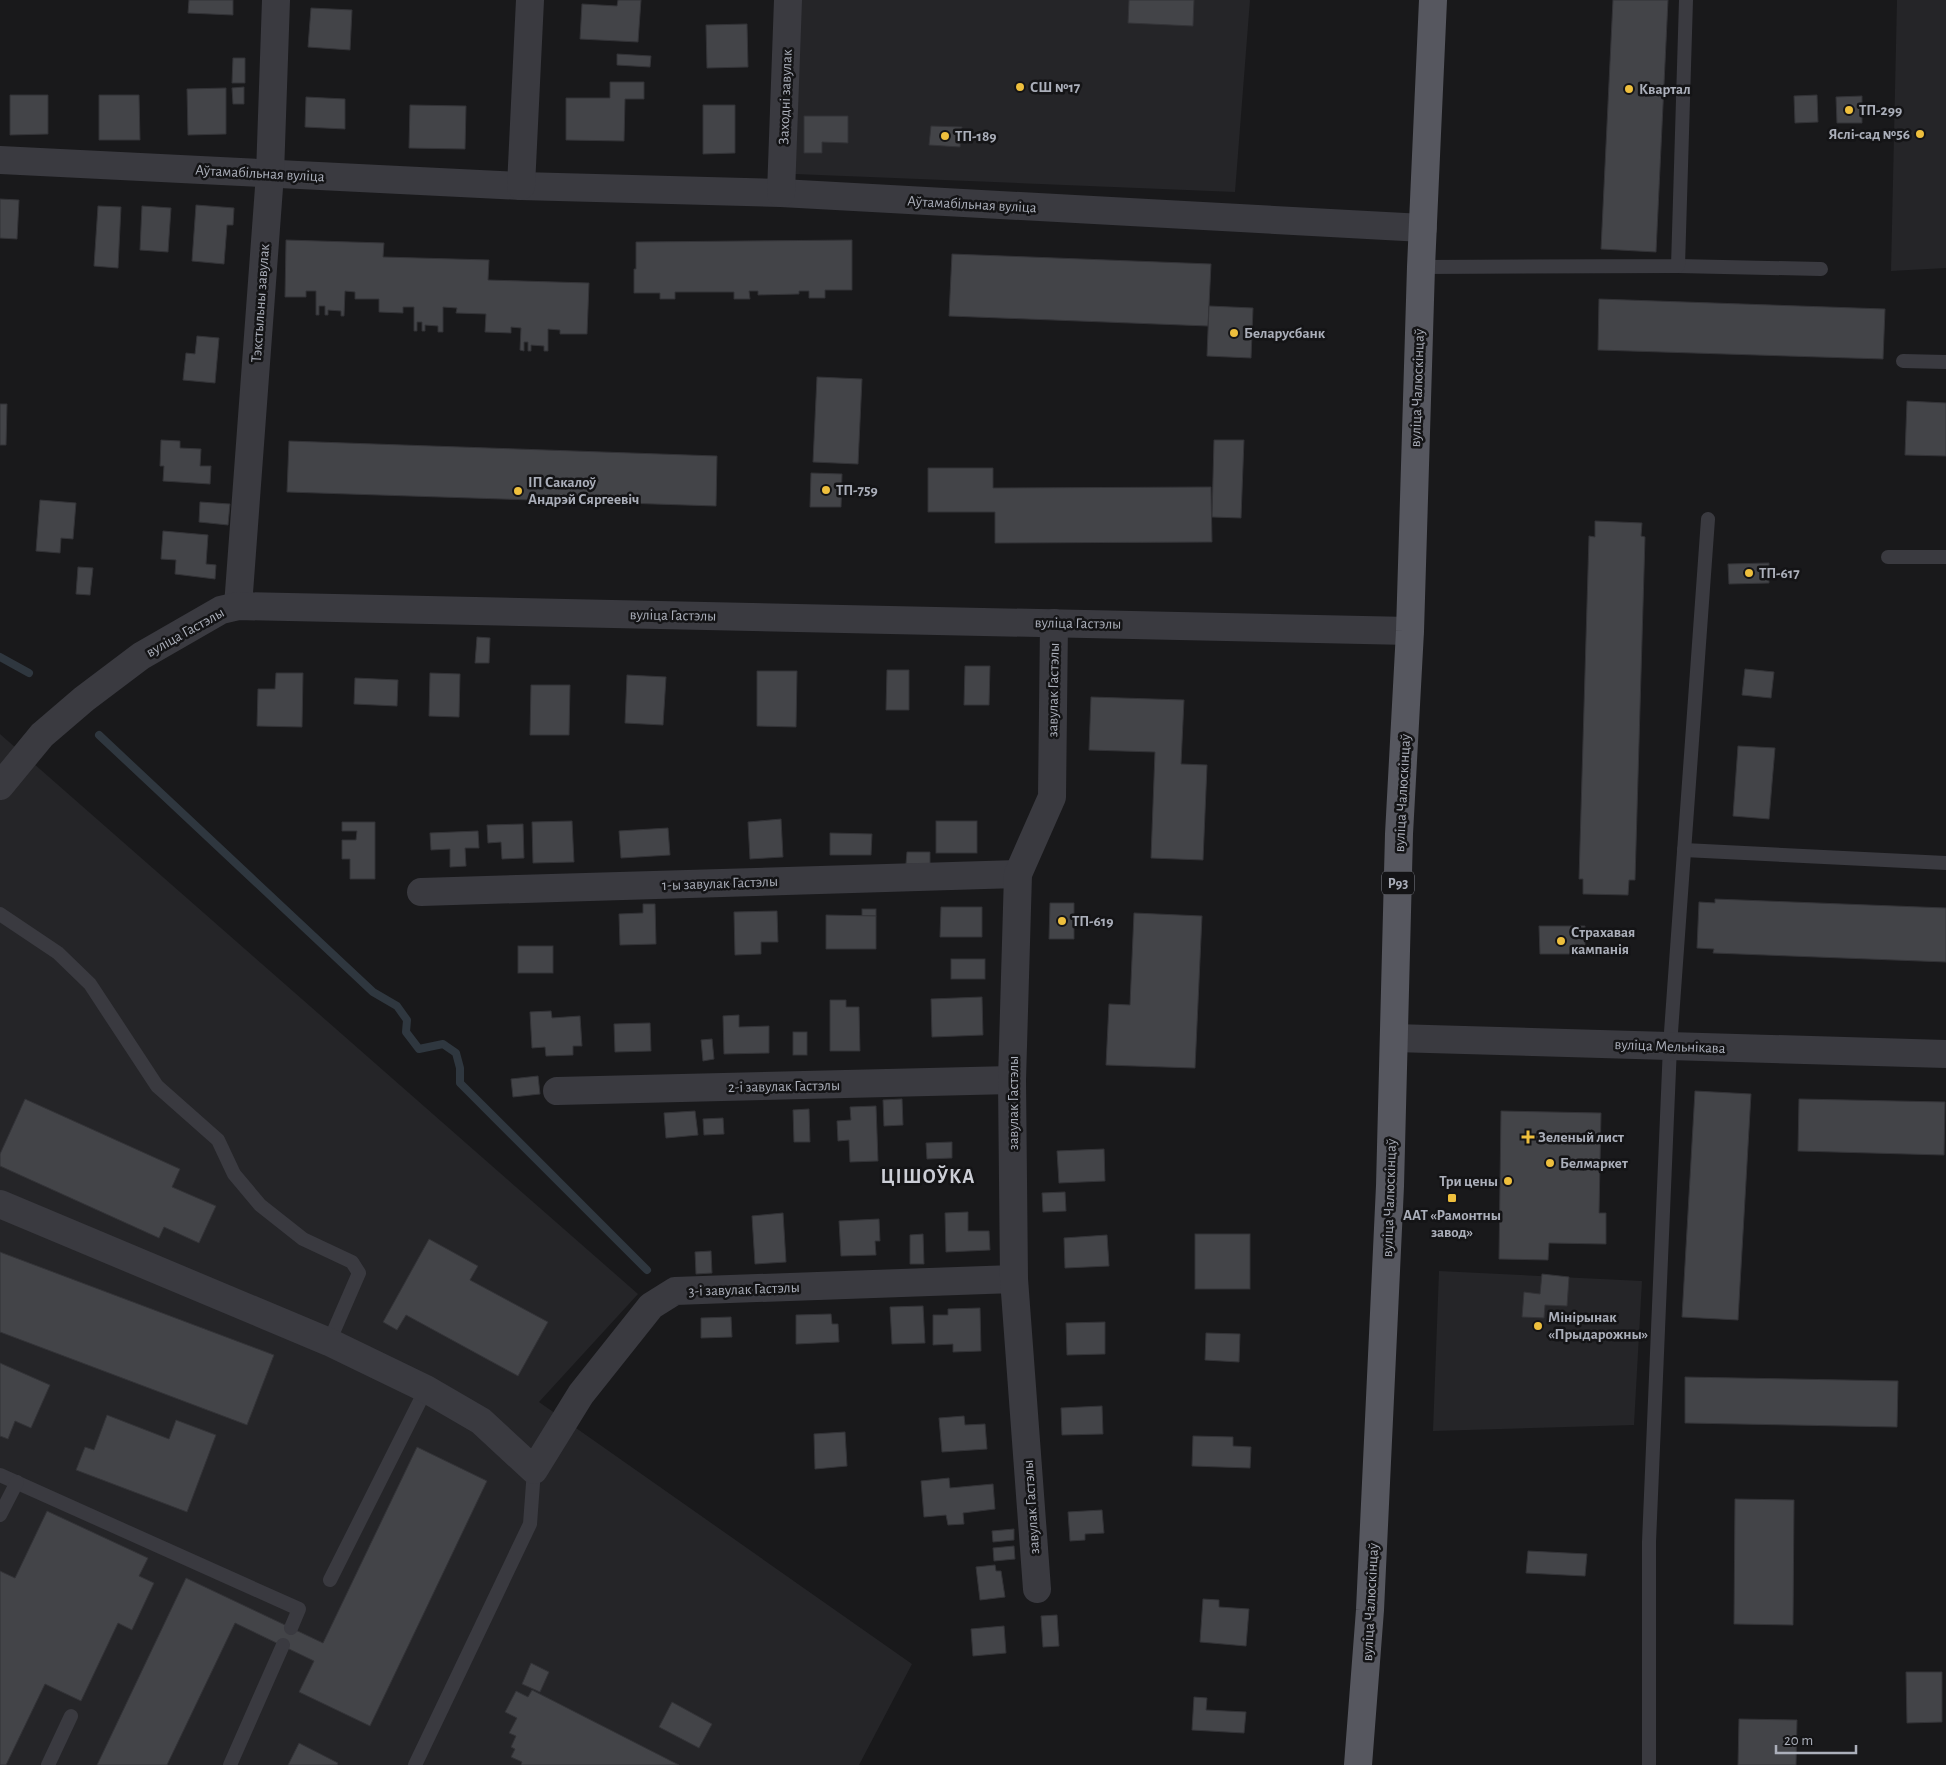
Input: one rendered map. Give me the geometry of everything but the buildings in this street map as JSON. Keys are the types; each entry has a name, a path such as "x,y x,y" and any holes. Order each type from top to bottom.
{"main road":[{"name":"вуліца Чалюскінцаў","path":"1358,1765 1371,1600 1390,1196 1399,834 1410,631 1422,228 1433,0"}],"street":[{"name":"Тэкстыльны завулак","path":"238,606 270,174 276,0"},
{"path":"521,186 530,0"},
{"name":"Заходні завулак","path":"781,193 788,0"},
{"name":"Аўтамабільная вуліца","path":"0,160 521,186 781,193 1422,228"},
{"name":"вуліца Гастэлы","path":"0,786 42,735 141,656 221,610 238,606 1410,631"},
{"name":"завулак Гастэлы","path":"1037,1589 1014,1279 1012,1080 1018,874 1052,797 1054,623"},
{"name":"1-ы завулак Гастэлы","path":"421,892 1018,874"},
{"name":"вуліца Мельнікава","path":"1394,1038 1946,1054"},
{"name":"2-і завулак Гастэлы","path":"557,1091 1012,1080"},
{"path":"0,1204 328,1342 426,1389 481,1421 534,1470"},
{"name":"3-і завулак Гастэлы","path":"534,1470 581,1394 651,1306 675,1291 1014,1279"}],"lane":[{"path":"1678,266 1686,0"},
{"path":"1421,267 1678,266 1821,269"},
{"path":"1904,361 1946,362"},
{"path":"1649,1765 1649,1542 1670,1046 1708,518"},
{"path":"1888,556 1946,557"},
{"path":"1684,850 1946,863"},
{"path":"0,914 58,953 90,984 157,1086 218,1140 234,1174 260,1205 303,1239 352,1262 359,1273 328,1342"},
{"path":"330,1580 426,1389"},
{"path":"415,1765 530,1524 534,1470"},
{"path":"0,1475 299,1609 291,1628"},
{"path":"0,1515 17,1482"},
{"path":"230,1765 283,1645"},
{"path":"48,1765 71,1716"}],"shaded area":[{"name":"СШ №17","path":"800,0 1250,0 1235,192 795,174"},
{"name":"Яслі-сад №56","path":"1897,0 1946,0 1946,268 1891,271"},
{"path":"0,734 638,1294 539,1402 912,1664 859,1765 0,1765"},
{"name":"Мінірынак «Прыдарожны»","path":"1439,1271 1642,1281 1634,1425 1433,1431"}],"waterway":[{"path":"0,657 29,673"},
{"path":"99,735 373,992 397,1006 407,1020 406,1032 419,1049 443,1044 456,1053 460,1068 460,1083 647,1270"}],"place":[{"name":"СШ №17","path":"1020,87"},
{"name":"Квартал","path":"1629,89"},
{"name":"ТП-299","path":"1849,110"},
{"name":"Яслі-сад №56","path":"1920,134"},
{"name":"ТП-189","path":"945,136"},
{"name":"Беларусбанк","path":"1234,333"},
{"name":"ТП-759","path":"826,490"},
{"name":"ІП Сакалоў Андрэй Сяргеевіч","path":"518,491"},
{"name":"ТП-617","path":"1749,573"},
{"name":"ТП-619","path":"1062,921"},
{"name":"Страхавая кампанія","path":"1561,941"},
{"name":"Зеленый лист","path":"1528,1137"},
{"name":"Белмаркет","path":"1550,1163"},
{"name":"Три цены","path":"1508,1181"},
{"name":"ААТ «Рамонтны завод»","path":"1452,1198"},
{"name":"Мінірынак «Прыдарожны»","path":"1538,1326"}],"district":[{"name":"ЦІШОЎКА","path":"928,1176"}]}
